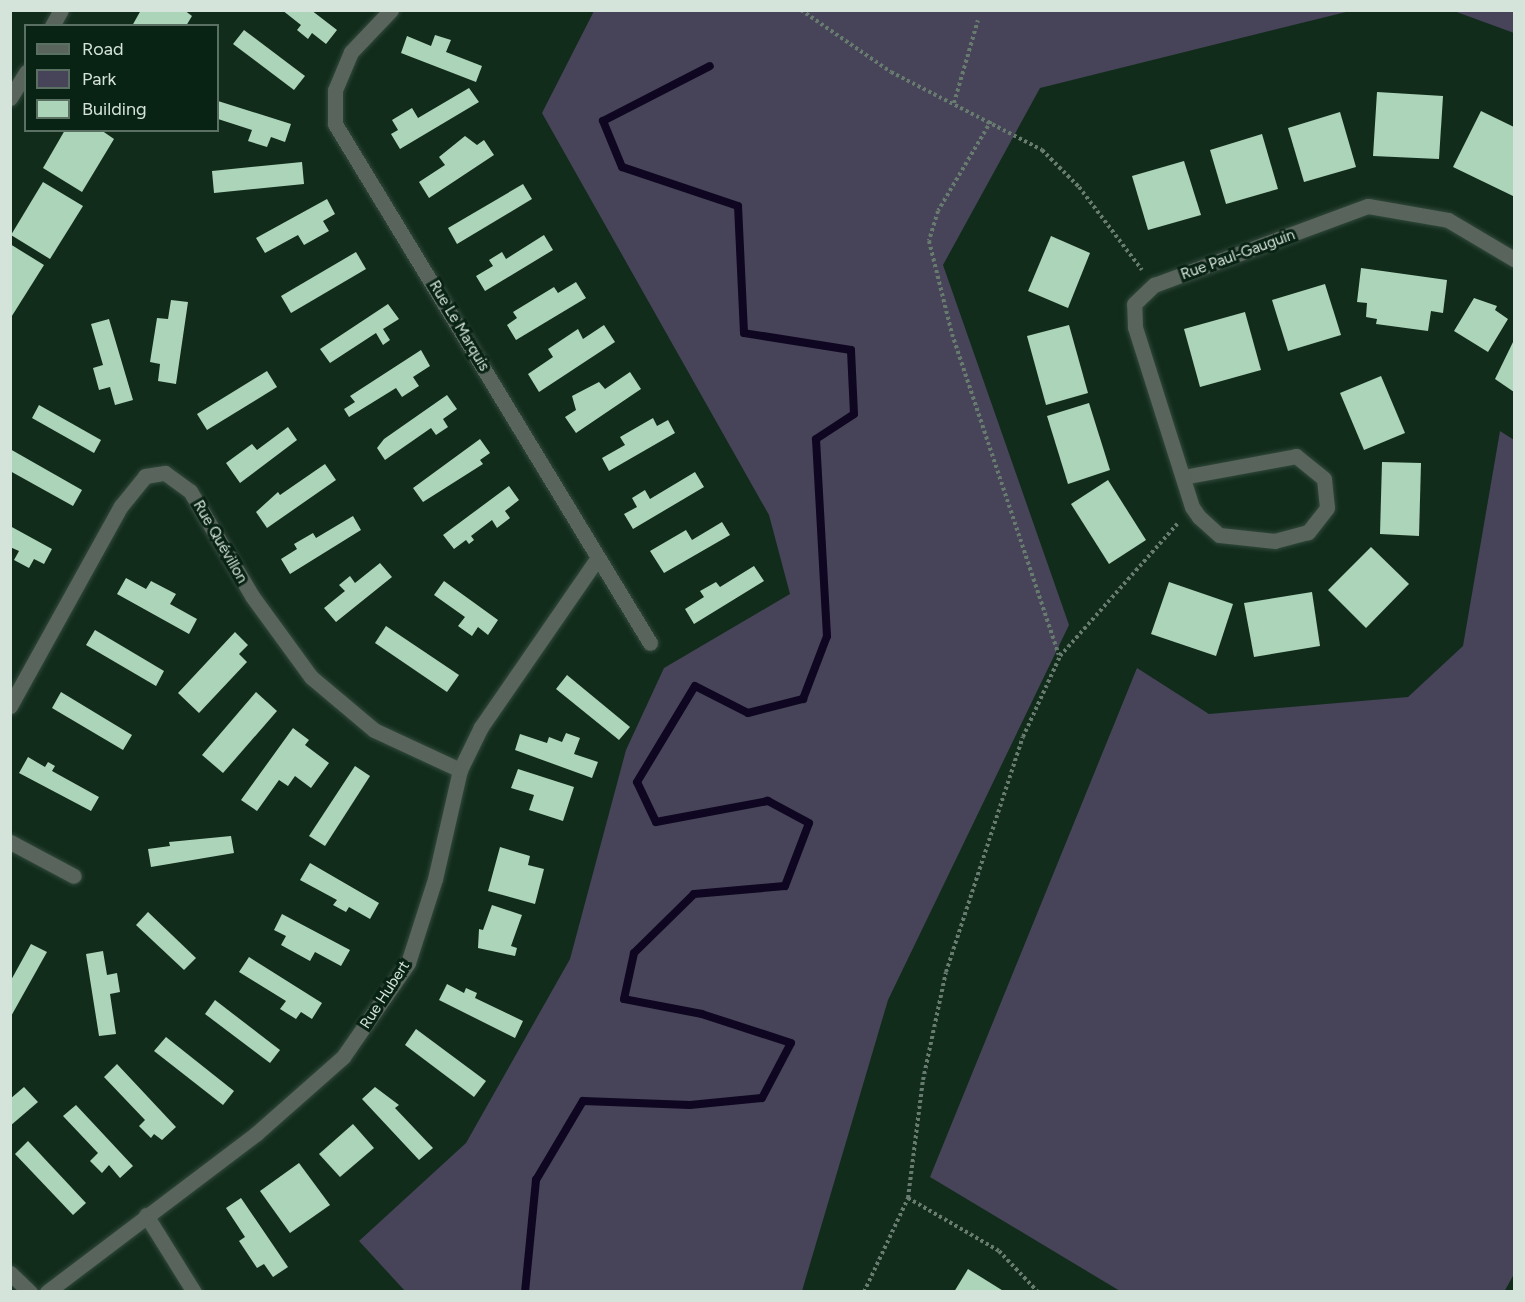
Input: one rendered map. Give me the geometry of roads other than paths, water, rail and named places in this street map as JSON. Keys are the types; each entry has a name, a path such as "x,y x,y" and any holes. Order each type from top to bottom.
{"street":[{"path":"53,24 61,10"},
{"name":"Rue Le Marquis","path":"391,10 351,52 335,90 335,124 583,530 596,560 650,643"},
{"path":"10,98 24,75"},
{"name":"Rue Paul-Gauguin","path":"1183,477 1296,456 1318,469 1329,492 1327,508 1308,532 1275,541 1219,535 1192,507 1135,327 1134,304 1154,285 1368,206 1448,220 1515,259"},
{"name":"Rue Quévillon","path":"10,706 121,507 145,476 165,473 190,491 252,596 310,677 374,730 460,770"},
{"name":"Rue Hubert","path":"47,1292 257,1133 343,1057 408,963 435,879 460,770 481,727 596,560"},
{"path":"10,842 74,876"},
{"path":"146,1215 194,1292"},
{"path":"10,1273 30,1292"}],"waterway":[{"path":"525,1292 536,1180 583,1101 690,1105 762,1098 791,1043 702,1014 624,999 634,953 694,894 785,886 809,823 768,801 656,822 637,782 695,686 748,713 803,699 827,636 816,439 854,414 851,350 744,333 738,206 622,167 603,121 710,66"}]}
